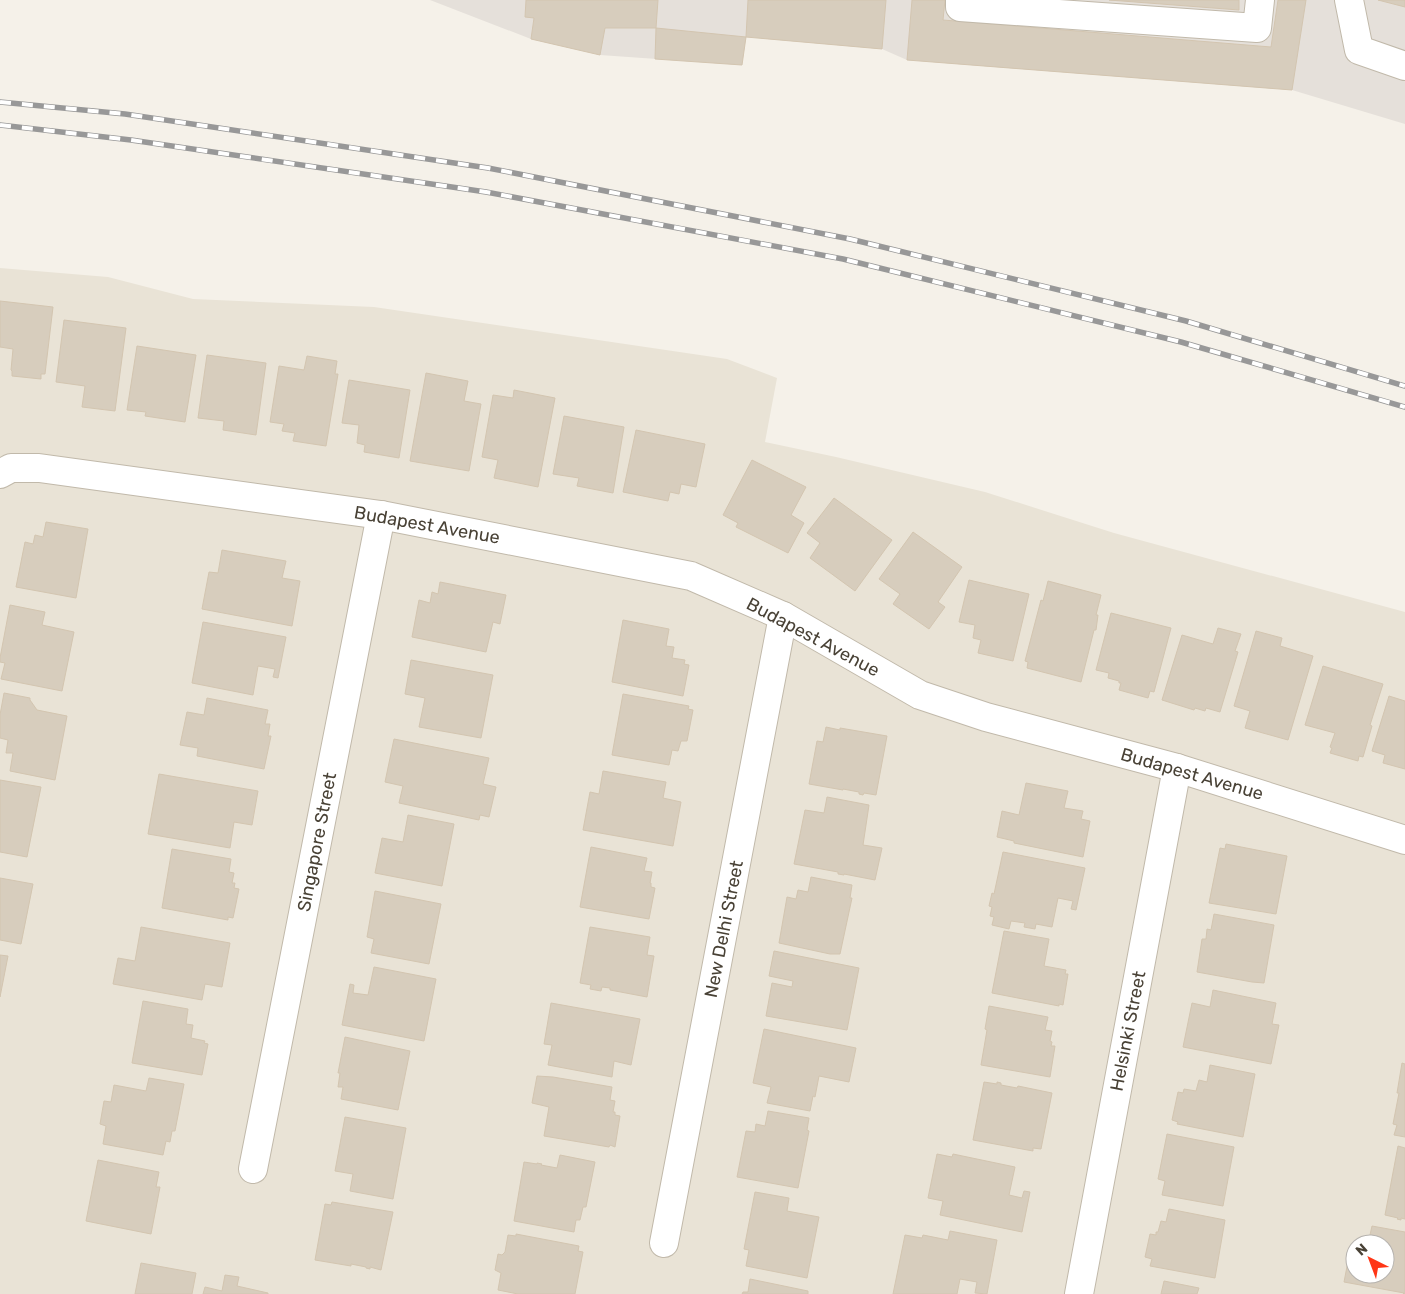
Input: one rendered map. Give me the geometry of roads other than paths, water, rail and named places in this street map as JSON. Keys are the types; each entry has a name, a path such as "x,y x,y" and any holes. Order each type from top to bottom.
{"street":[{"path":"960,0 960,6 1257,28 1260,0"},
{"path":"1349,0 1359,50 1405,66"},
{"name":"Budapest Avenue","path":"0,474 11,468 39,468 381,515 690,576 783,616 920,695 986,717 1177,768 1405,840"},
{"name":"Singapore Street","path":"253,1169 381,515"},
{"name":"New Delhi Street","path":"664,1243 783,616"},
{"name":"Helsinki Street","path":"1079,1294 1177,768"}],"railway":[{"path":"0,102 125,114 488,168 850,239 1186,321 1405,386"},
{"path":"0,125 131,140 486,192 843,259 1181,342 1405,407"}]}
